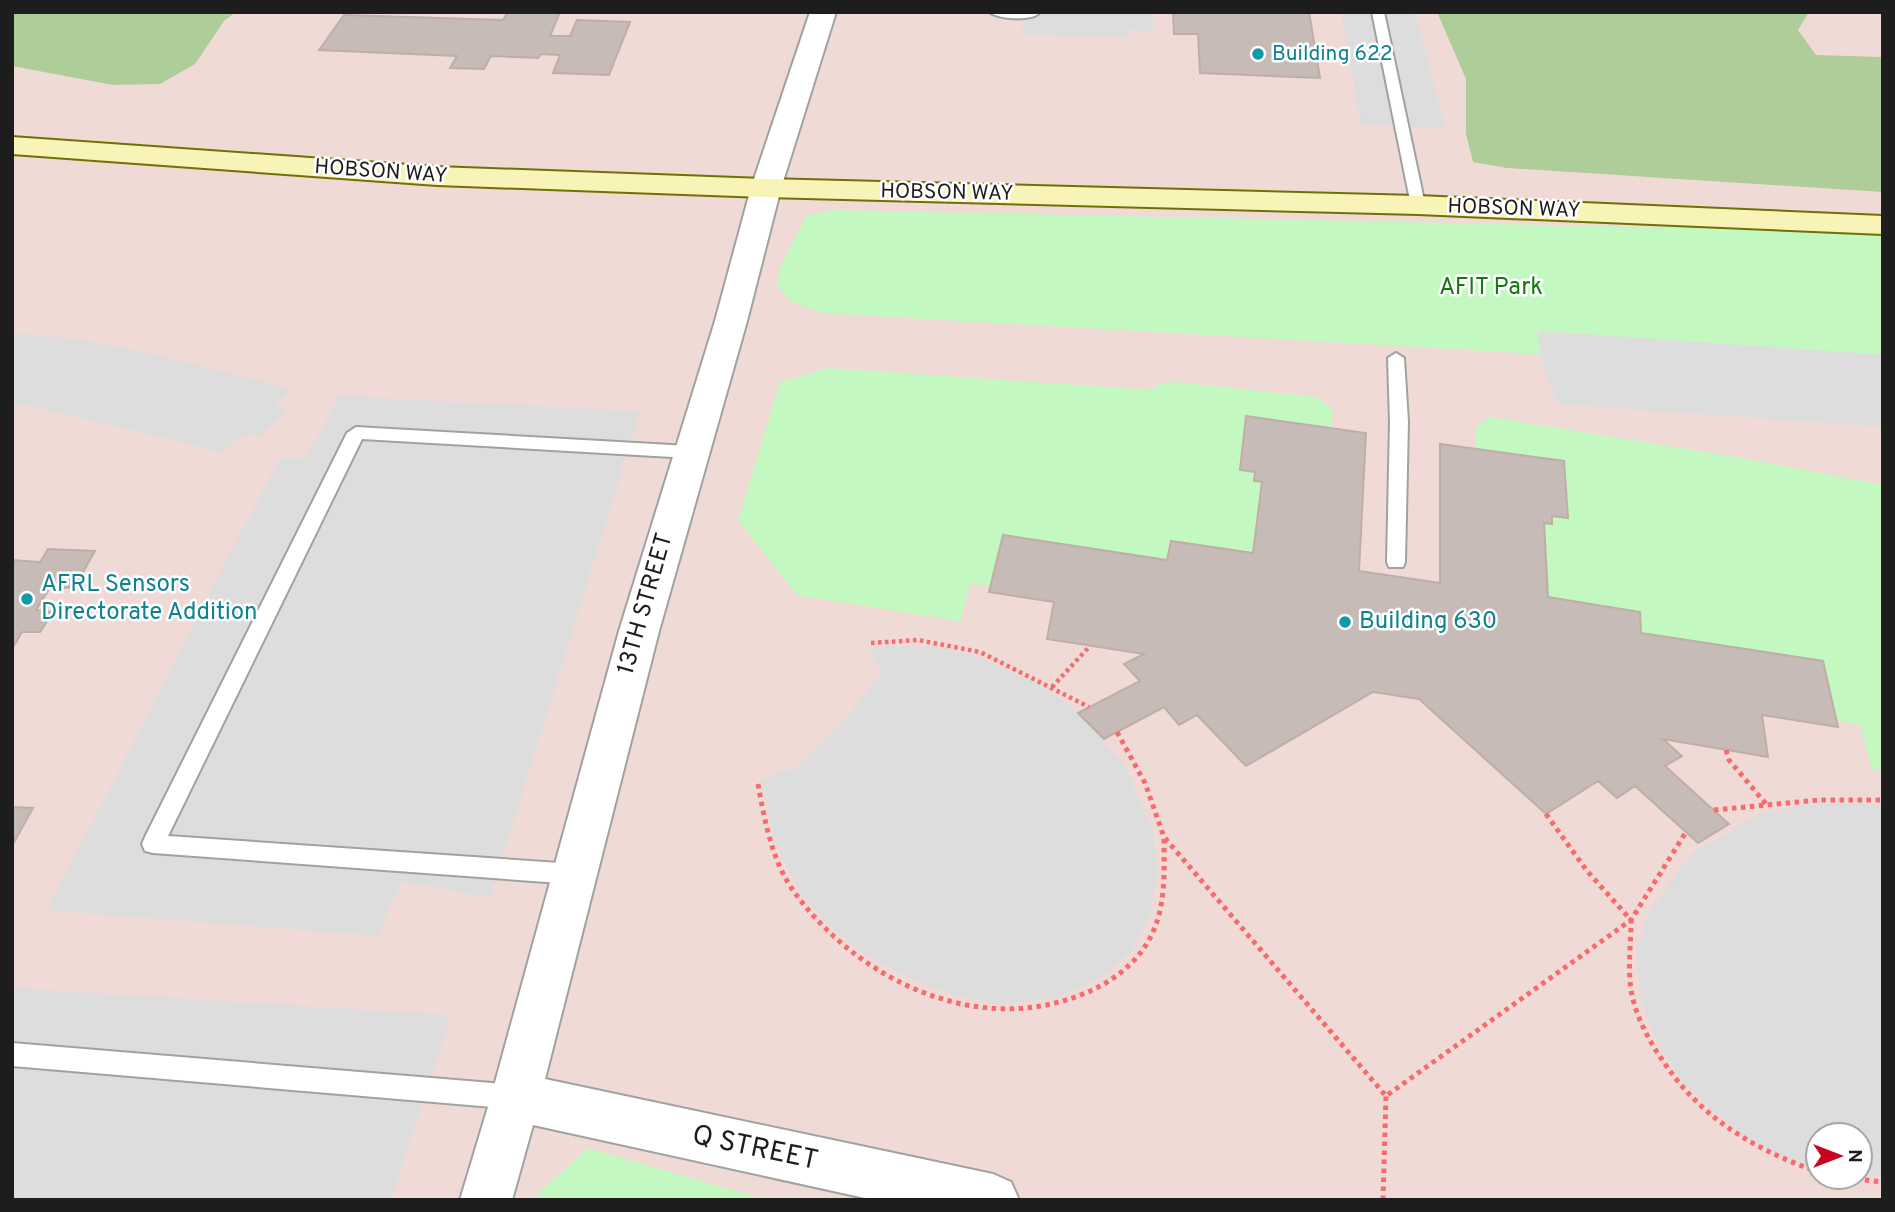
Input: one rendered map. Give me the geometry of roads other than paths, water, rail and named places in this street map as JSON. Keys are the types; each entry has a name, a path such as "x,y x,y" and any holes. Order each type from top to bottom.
{"street":[{"name":"13TH STREET","path":"486,1200 516,1097 621,692 731,321 766,188 822,12"},
{"name":"HOBSON WAY","path":"12,145 437,176 766,188 1418,205 1883,225"},
{"name":"Q STREET","path":"516,1097 993,1200"}],"lane":[{"path":"995,12 1032,14"},
{"path":"1378,12 1418,205"},
{"path":"1396,358 1399,422 1396,562"},
{"path":"574,874 153,844 356,433 690,452"},
{"path":"12,1054 516,1097"}],"place":[{"name":"Building 622","path":"1258,54"},
{"name":"AFRL Sensors Directorate Addition","path":"27,599"},
{"name":"Building 630","path":"1345,622"}],"park label":[{"name":"AFIT Park","path":"1491,288"}]}
